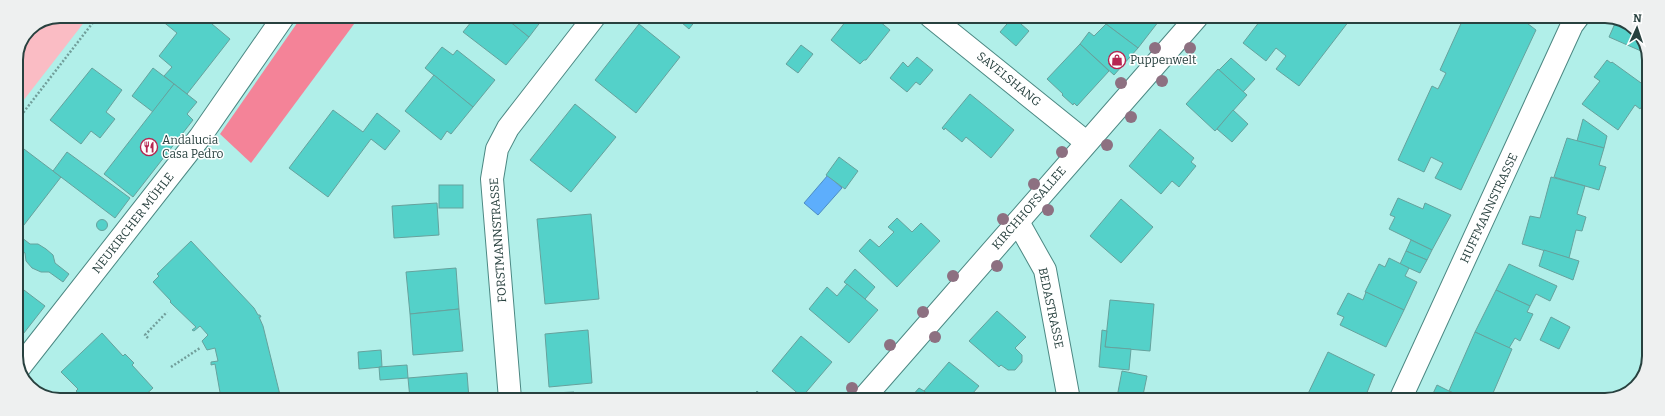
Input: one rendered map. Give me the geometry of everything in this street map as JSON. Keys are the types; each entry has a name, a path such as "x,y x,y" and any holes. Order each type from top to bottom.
{"street":[{"name":"NEUKIRCHER MÜHLE","path":"24,362 200,137 279,23"},
{"name":"FORSTMANNSTRASSE","path":"510,393 492,179 497,149 508,128 590,23"},
{"name":"SAVELSHANG","path":"940,23 1086,142"},
{"name":"KIRCHHOFSALLEE","path":"868,393 1086,142 1192,23"},
{"name":"HUFFMANNSTRASSE","path":"1403,393 1570,23"},
{"name":"BEDASTRASSE","path":"1018,222 1045,270 1068,393"}],"path":[{"path":"23,113 93,23"},
{"path":"148,338 145,334 167,312"},
{"path":"171,367 200,348"}],"shaded area":[{"path":"60,23 84,23 23,101 23,60 29,39 39,29 46,26"},
{"path":"297,23 355,23 251,163 220,134"}],"water":[{"path":"828,175 842,188 818,215 804,203"}],"building":[{"path":"165,23 213,23 212,24 230,39 187,94 164,76 172,67 159,56 177,33"},
{"path":"470,23 512,23 529,37 506,65 463,32"},
{"path":"512,23 540,23 529,37"},
{"path":"682,23 694,23 689,29"},
{"path":"844,23 882,23 890,30 866,60 860,64 831,40"},
{"path":"1008,23 1020,23 1029,31 1016,46 1000,32"},
{"path":"1107,23 1157,23 1138,48 1106,24"},
{"path":"1258,23 1347,23 1299,86 1276,69 1286,56 1276,48 1266,61 1243,43"},
{"path":"1461,23 1527,23 1536,30 1461,190 1435,178 1443,163 1431,157 1424,172 1398,160 1432,86 1438,89 1446,73 1440,70"},
{"path":"639,24 680,57 636,113 595,80"},
{"path":"1106,24 1138,48 1114,75 1080,44 1089,32 1094,36"},
{"path":"1614,25 1617,25 1617,40 1609,37"},
{"path":"1080,44 1109,71 1077,106 1074,103 1073,105 1047,79"},
{"path":"801,45 813,54 798,73 786,64"},
{"path":"442,47 453,55 457,50 495,80 473,107 425,68"},
{"path":"917,57 933,70 920,85 916,82 907,92 890,78 903,62 908,67"},
{"path":"1231,58 1255,79 1243,92 1219,70"},
{"path":"1607,60 1642,84 1642,106 1640,109 1635,105 1618,130 1582,104 1600,81 1594,77"},
{"path":"92,68 122,90 106,112 115,119 100,138 91,131 81,144 50,120"},
{"path":"153,68 174,84 153,112 132,96"},
{"path":"1218,69 1247,95 1215,131 1186,104"},
{"path":"434,75 473,107 451,134 447,131 441,140 405,111"},
{"name":"Andalucia Casa Pedro","path":"174,84 197,102 187,114 193,120 133,197 104,174"},
{"path":"970,94 1014,130 991,158 966,137 962,142 945,128 944,130 942,128"},
{"path":"575,104 616,137 571,192 530,160"},
{"path":"333,110 363,132 377,113 400,131 385,150 371,139 328,197 289,168"},
{"path":"1233,110 1248,124 1232,142 1217,129"},
{"path":"1583,119 1607,136 1604,148 1577,141"},
{"path":"1160,129 1194,158 1191,162 1196,166 1179,187 1172,181 1161,194 1129,166"},
{"path":"1567,138 1604,148 1599,165 1606,167 1599,190 1554,177"},
{"path":"23,148 61,177 23,226"},
{"path":"67,152 130,198 115,218 53,171"},
{"path":"839,157 858,171 845,189 826,175"},
{"path":"1551,177 1585,186 1577,214 1586,217 1582,231 1576,230 1569,258 1522,244 1530,216 1540,218"},
{"path":"439,185 463,185 463,208 439,208"},
{"path":"1398,198 1423,209 1425,203 1451,215 1432,250 1389,229 1395,217 1390,215"},
{"path":"1121,199 1153,227 1121,263 1090,236"},
{"path":"437,203 439,235 394,238 392,206"},
{"path":"591,214 599,299 545,304 537,219"},
{"path":"897,218 912,232 921,223 940,241 897,287 859,251 870,239 879,247 894,232 888,227"},
{"path":"102,219 106,221 108,225 106,229 102,231 98,229 96,225 98,221"},
{"path":"23,239 30,244 38,244 46,249 53,255 55,263 69,274 63,282 49,272 41,272 32,268 26,261 25,253 23,251"},
{"path":"1411,240 1432,250 1427,260 1406,251"},
{"path":"191,241 254,308 258,315 260,315 261,317 259,317 263,326 280,393 220,393 215,364 211,365 211,362 218,361 215,348 207,350 202,341 208,335 200,326 194,331 192,330 196,327 170,302 171,301 153,282 159,276 157,274"},
{"path":"1544,250 1579,261 1573,280 1539,266"},
{"path":"1406,251 1427,260 1420,273 1400,264"},
{"path":"1389,258 1409,268 1405,276 1417,282 1404,310 1365,292 1379,264 1385,267"},
{"path":"1509,264 1557,286 1550,301 1536,294 1530,306 1496,290"},
{"path":"456,268 459,309 410,314 406,272"},
{"path":"855,269 875,287 865,299 844,282"},
{"path":"847,284 878,310 849,343 809,309 827,287 837,296"},
{"path":"23,289 45,306 23,334"},
{"path":"1496,290 1530,306 1527,312 1533,314 1520,341 1515,338 1509,348 1475,332"},
{"path":"1366,292 1404,310 1386,347 1340,325 1344,317 1337,314 1348,293 1363,300"},
{"path":"1110,300 1154,304 1150,351 1105,347"},
{"path":"459,309 463,351 413,355 410,314"},
{"path":"997,311 1026,337 1015,348 1022,355 1022,362 1015,370 1008,370 1001,365 999,367 969,341"},
{"path":"1551,317 1570,327 1559,349 1540,340"},
{"path":"588,330 592,383 549,387 545,334"},
{"path":"1102,330 1107,331 1105,347 1131,349 1129,370 1099,367"},
{"path":"1475,332 1512,349 1493,393 1453,393 1449,391"},
{"path":"102,333 123,356 125,354 134,363 132,365 153,388 148,393 78,393 76,391 78,389 61,372"},
{"path":"801,336 832,362 805,393 797,393 772,371"},
{"path":"381,350 382,367 359,369 358,352"},
{"path":"1328,352 1375,375 1367,393 1308,393"},
{"path":"949,362 979,386 973,393 926,393 924,391"},
{"path":"407,365 408,378 380,380 379,367"},
{"path":"1122,371 1147,376 1143,393 1118,393"},
{"path":"467,373 469,393 409,393 408,378"},
{"path":"1437,385 1453,393 1433,393"},
{"path":"919,388 926,393 915,393"},
{"path":"574,392 574,393 553,393"}],"place":[{"name":"Puppenwelt","path":"1117,60"},
{"name":"Andalucia Casa Pedro","path":"149,147"}]}
